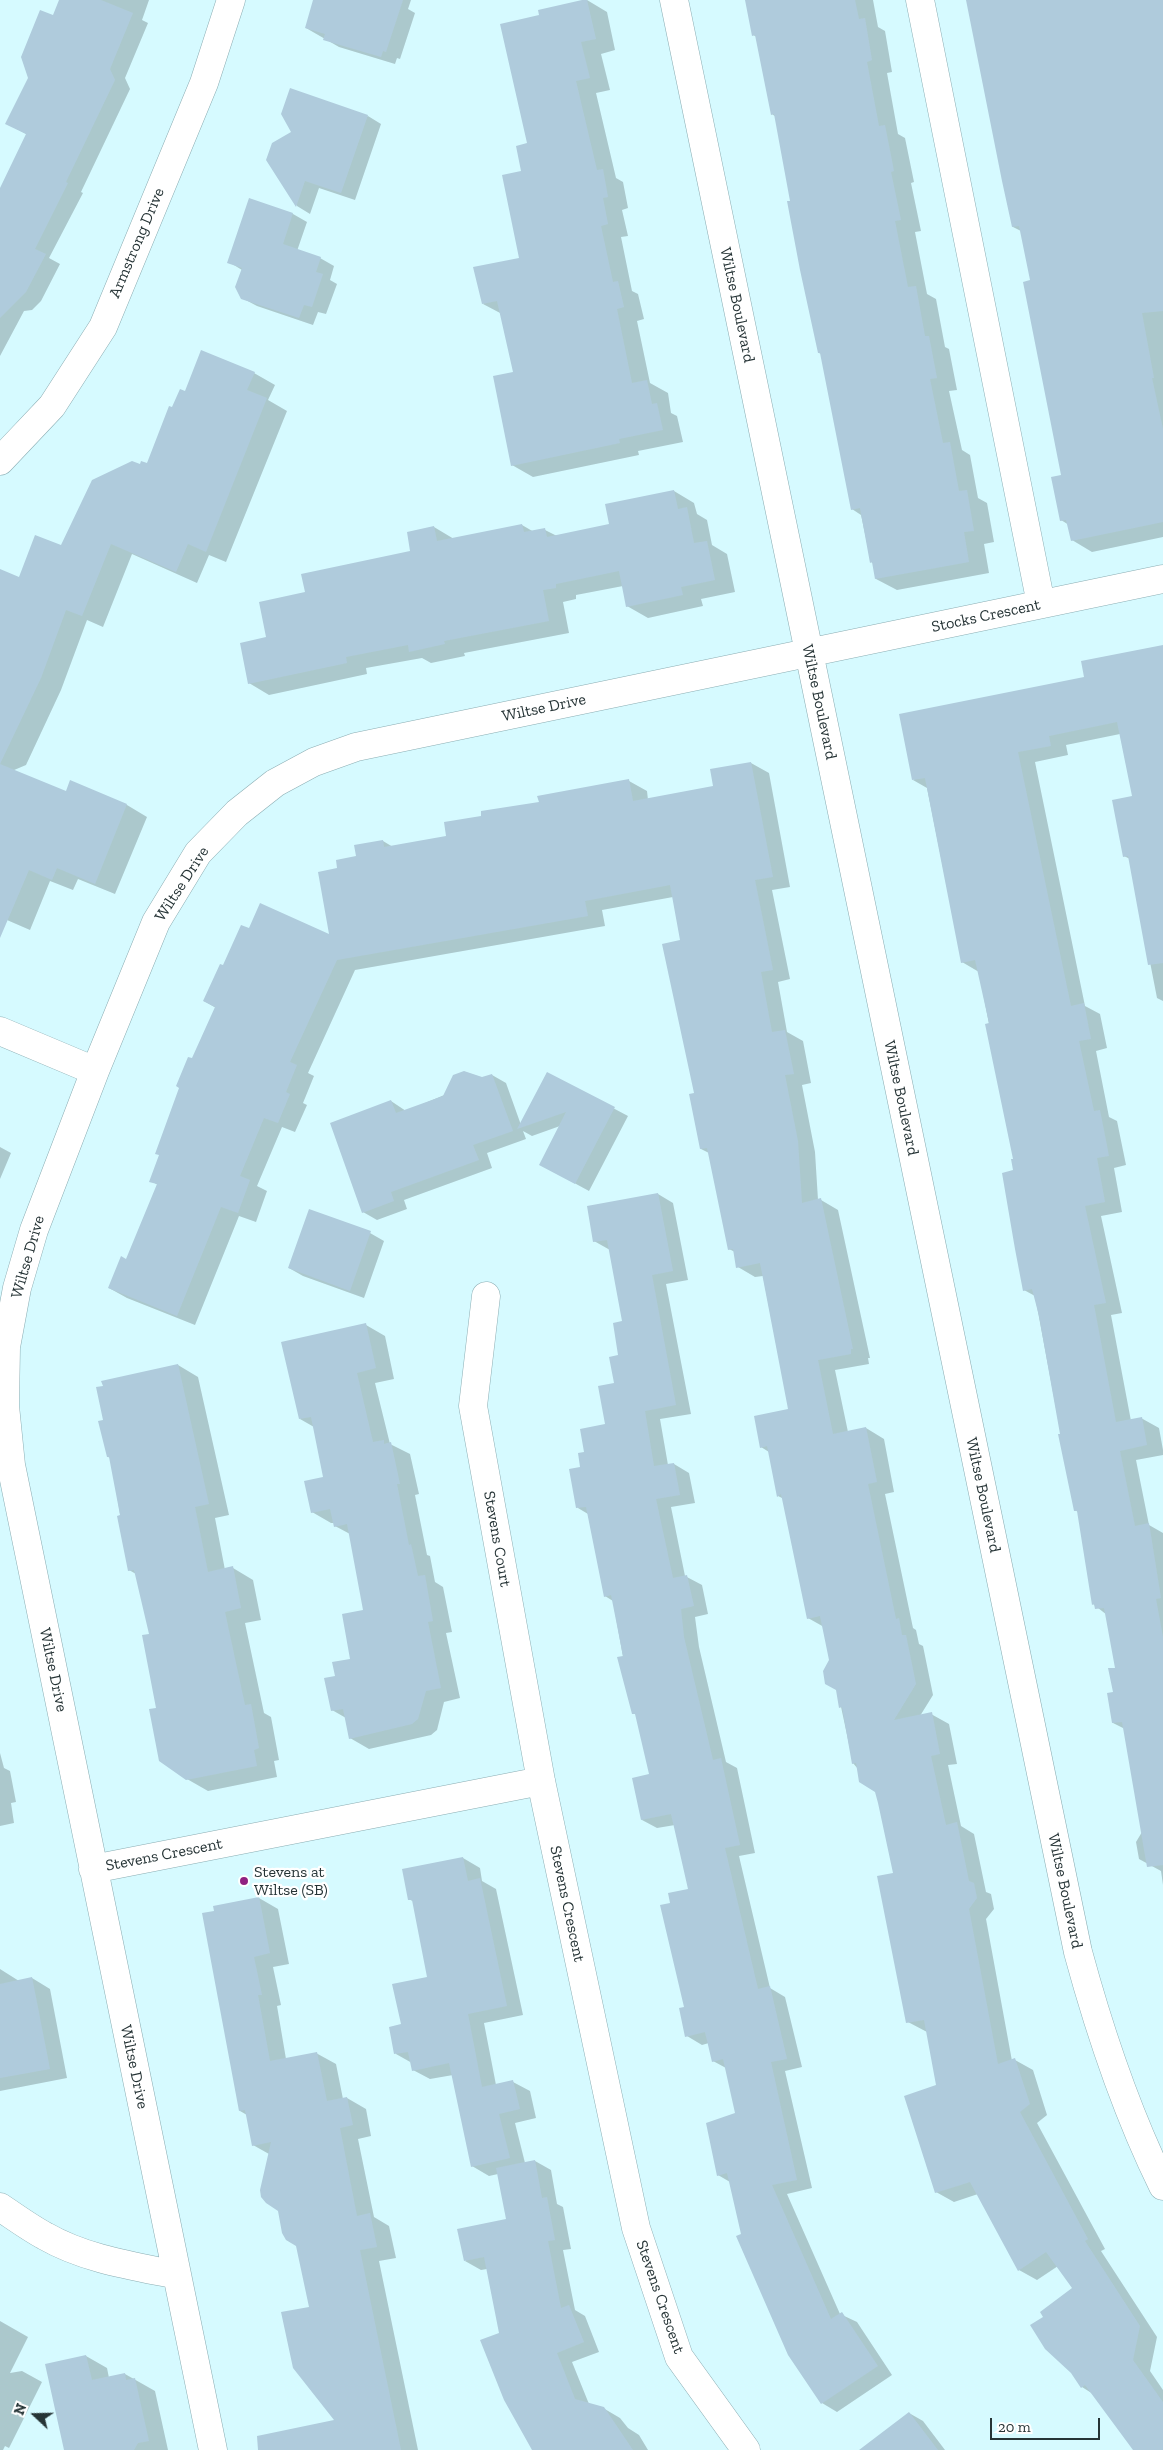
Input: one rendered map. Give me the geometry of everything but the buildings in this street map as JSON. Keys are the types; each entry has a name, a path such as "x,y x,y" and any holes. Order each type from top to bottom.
{"street":[{"name":"Armstrong Drive","path":"0,461 52,406 103,326 204,83 230,0"},
{"name":"Wiltse Boulevard","path":"674,0 1078,1952 1097,2024 1120,2091 1163,2186"},
{"path":"920,0 1041,604"},
{"name":"Stocks Crescent","path":"809,654 1163,579"},
{"name":"Wiltse Drive","path":"213,2450 11,1465 5,1406 6,1347 16,1288 34,1230 94,1071 156,922 198,853 237,814 275,783 314,762 356,747 809,654"},
{"path":"0,1031 94,1071"},
{"name":"Stevens Court","path":"486,1296 473,1406 541,1781"},
{"name":"Stevens Crescent","path":"93,1869 541,1781 636,2228 679,2357 746,2450"},
{"path":"0,2207 46,2237 78,2250 113,2262 177,2274"}],"place":[{"name":"Stevens at Wiltse (SB)","path":"244,1881"}]}
